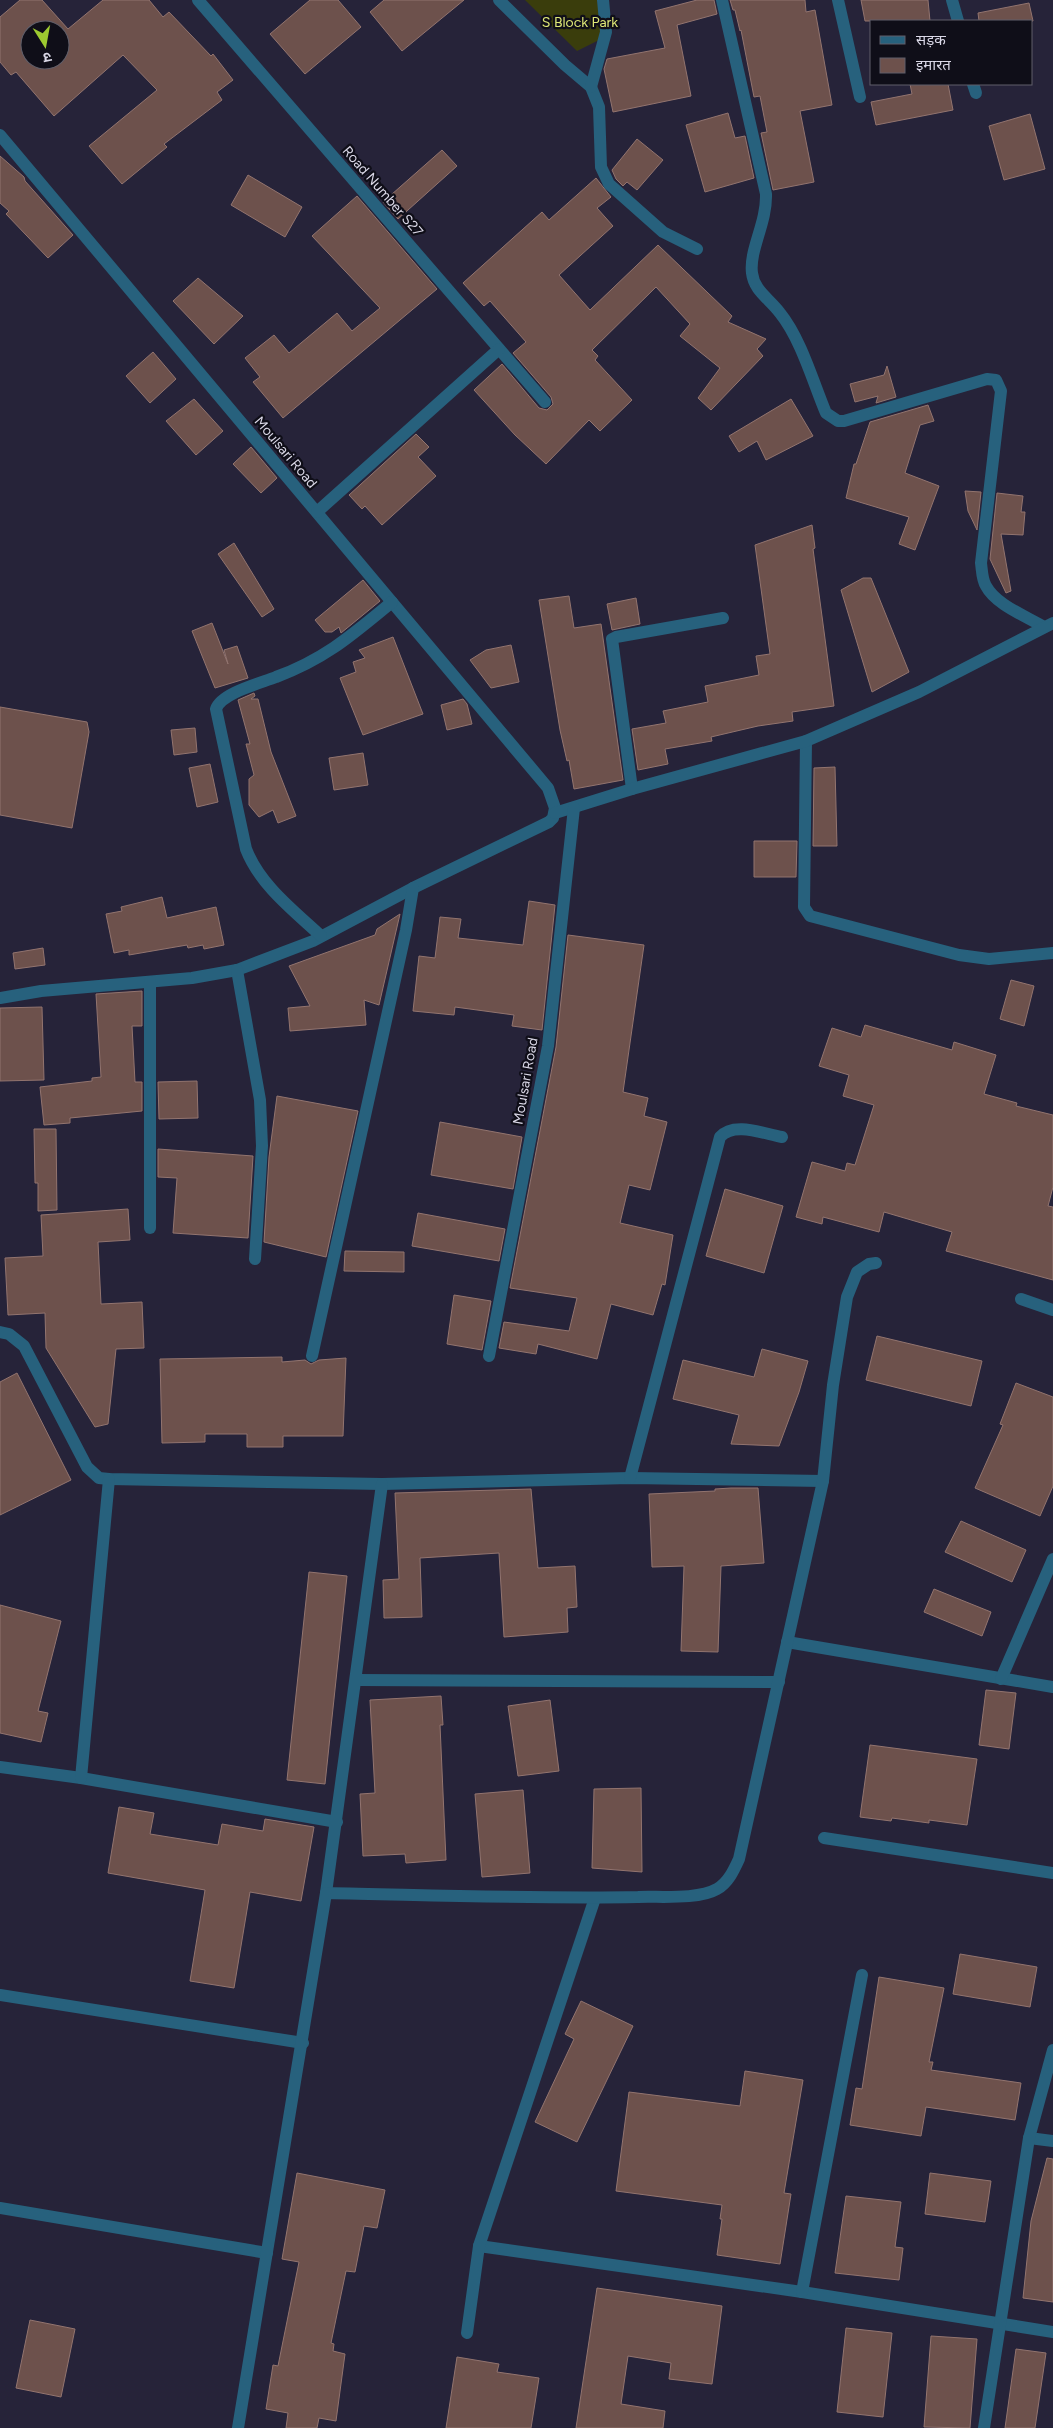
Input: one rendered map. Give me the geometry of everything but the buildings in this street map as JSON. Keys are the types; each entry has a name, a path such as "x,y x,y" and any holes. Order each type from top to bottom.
{"street":[{"name":"Road Number S27","path":"198,0 545,402"},
{"path":"499,0 565,65 591,87 599,107 601,167 609,184 663,232 697,249"},
{"path":"591,87 606,32 603,0"},
{"path":"722,0 765,187 766,215 752,267 757,288 778,310 790,327 826,413 838,421 844,422 987,379 996,380 1000,385 981,563 985,585 993,595 1048,625"},
{"path":"838,0 860,97"},
{"path":"952,0 958,20"},
{"name":"Moulsari Road","path":"0,135 548,788 555,813"},
{"path":"317,512 499,348"},
{"path":"321,936 263,880 253,866 246,849 216,709 221,700 304,667 323,657 342,644 392,602"},
{"path":"632,789 612,639 723,618"},
{"path":"0,998 42,991 150,982 237,970 293,950 413,888 549,822 555,813 632,789 806,741 919,692 1048,625"},
{"path":"806,741 804,907 810,916 960,956 990,959 1053,953"},
{"name":"Moulsari Road","path":"489,1356 548,1046 574,808"},
{"path":"312,1356 404,940 413,888"},
{"path":"237,970 260,1100 262,1146 255,1259"},
{"path":"150,982 150,1228"},
{"path":"630,1478 720,1137 729,1130 737,1129 782,1137"},
{"path":"326,1893 595,1898 703,1894 718,1889 731,1875 739,1859 823,1481 833,1385 847,1297 857,1272 869,1264 876,1264"},
{"path":"1021,1299 1053,1310"},
{"path":"0,1332 10,1334 24,1346 87,1467 99,1478 109,1480 382,1484 630,1478 823,1481"},
{"path":"82,1778 109,1480"},
{"path":"238,2428 303,2043 337,1822 382,1484"},
{"path":"1001,1678 1053,1559"},
{"path":"787,1642 1053,1687"},
{"path":"356,1680 778,1682"},
{"path":"0,1767 82,1778 337,1822"},
{"path":"824,1838 1053,1873"},
{"path":"467,2333 479,2246 595,1898"},
{"path":"802,2292 862,1975"},
{"path":"0,1995 303,2043"},
{"path":"984,2428 1029,2138 1053,2050"},
{"path":"1029,2138 1053,2141"},
{"path":"0,2208 267,2253"},
{"path":"479,2246 802,2292 1053,2332"}],"green space":[{"name":"S Block Park","path":"525,0 597,0 605,37 577,51"}]}
